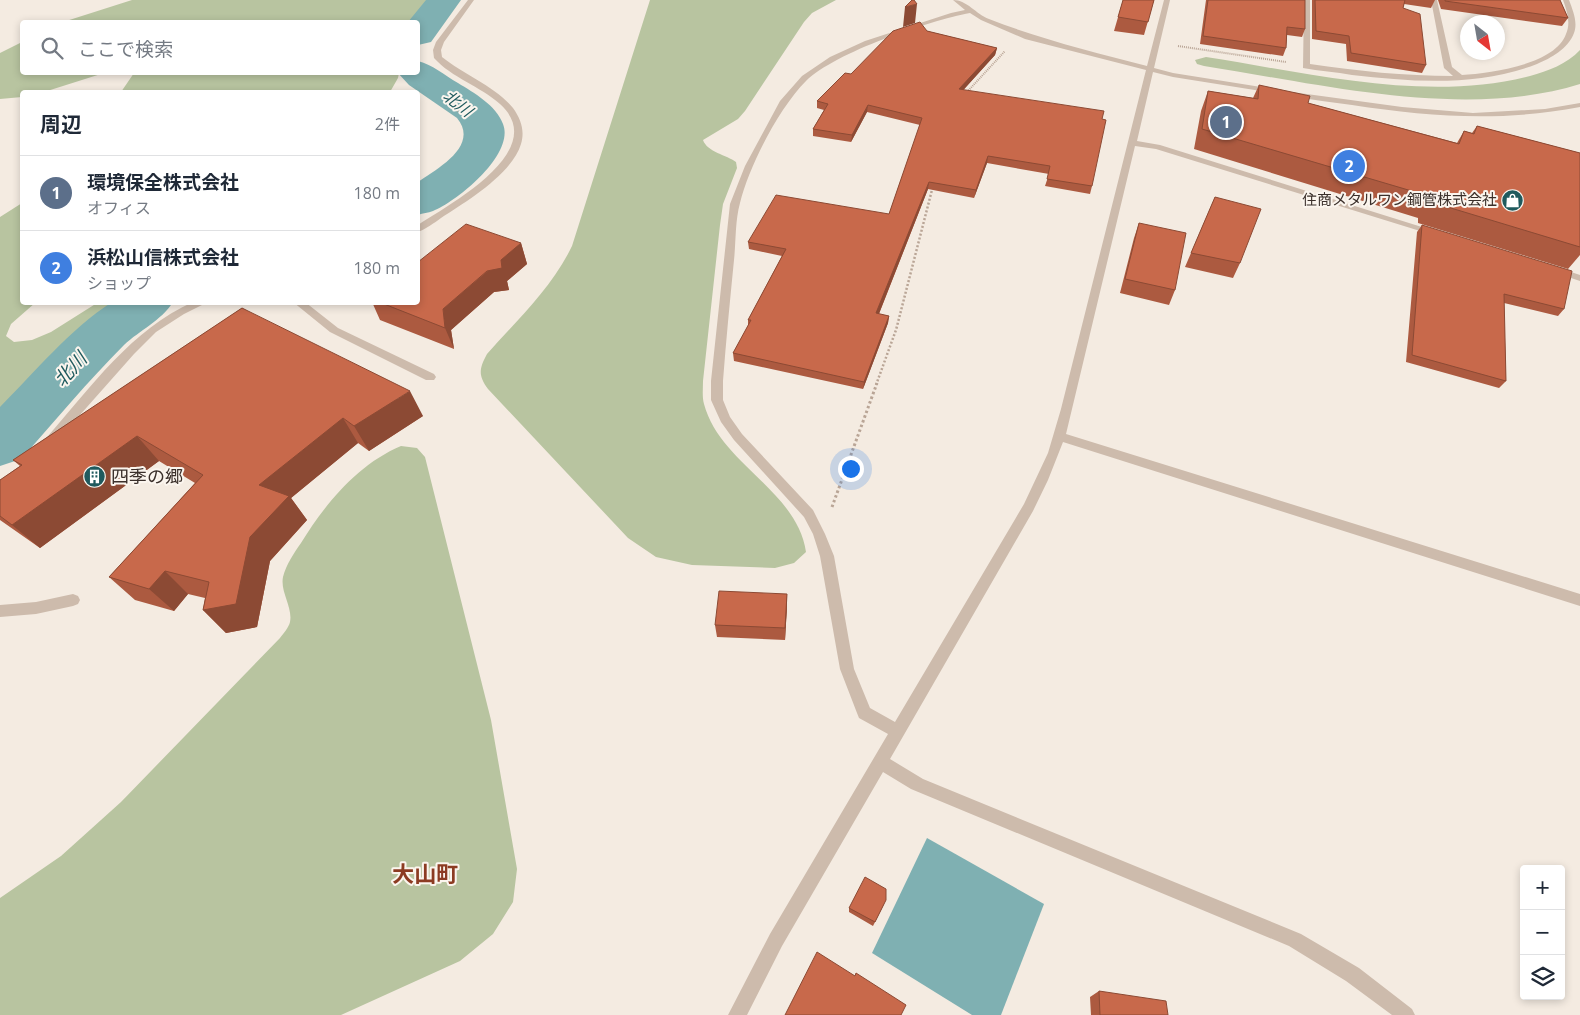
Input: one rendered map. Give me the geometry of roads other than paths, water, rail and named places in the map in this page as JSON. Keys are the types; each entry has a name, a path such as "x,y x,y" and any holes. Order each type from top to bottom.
{"street":[{"path":"420,228 480,187 499,171 512,155 519,140 518,125 512,112 500,100 438,58 437,50 440,42 471,0"},
{"path":"956,0 970,11 996,26 1022,35 1173,75 1323,99 1420,112 1510,114 1580,105"},
{"path":"737,1015 776,940 1038,492 1060,437 1167,0"},
{"path":"1307,0 1306,66 1387,77 1459,77 1506,72 1551,55 1568,40 1572,31 1571,13 1566,0"},
{"path":"1434,0 1448,68 1459,77"},
{"path":"898,732 864,713 847,669 827,556 813,523 794,496 738,437 725,419 717,400 717,381 732,225 741,185 784,101 805,78 826,63 850,50 953,14 970,11"},
{"path":"1132,143 1157,147 1448,237"},
{"path":"1542,266 1580,278"},
{"path":"44,448 130,351 152,330 180,312 196,305"},
{"path":"302,305 334,330 430,377"},
{"path":"1060,437 1580,600"},
{"path":"0,611 36,608 73,600"},
{"path":"880,762 917,784 1295,940 1337,963 1378,991 1406,1015"}],"water":[{"path":"927,838 1044,904 1001,1015 972,1015 872,953"}],"waterway":[{"name":"北川","path":"420,31 444,0"},
{"name":"北川","path":"420,75 471,110 483,123 485,137 481,150 471,162 458,174 420,200"},
{"name":"北川","path":"0,444 92,346 114,325 144,305"}],"place":[{"name":"環境保全株式会社","path":"1226,122"},
{"name":"浜松山信株式会社","path":"1349,166"},
{"name":"住商メタルワン鋼管株式会社","path":"1513,200"},
{"name":"四季の郷","path":"95,477"}],"district":[{"name":"大山町","path":"425,874"}]}
